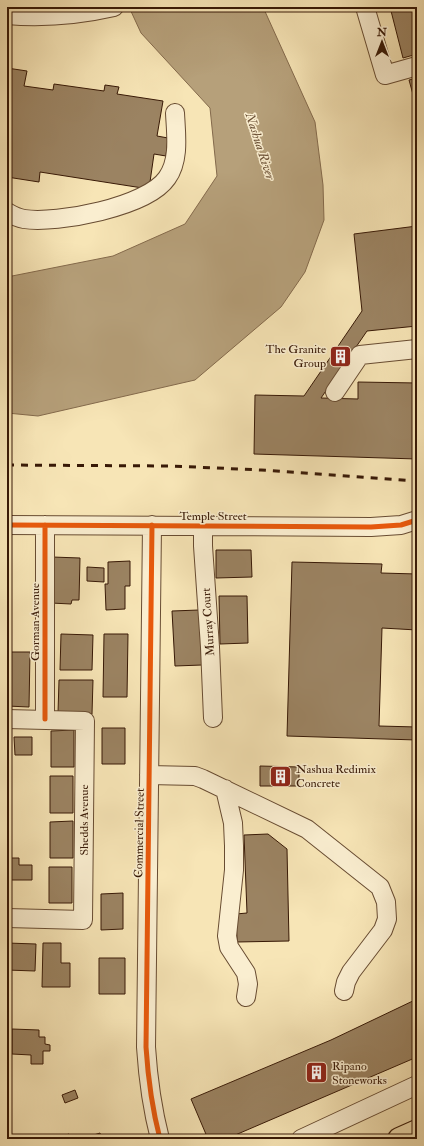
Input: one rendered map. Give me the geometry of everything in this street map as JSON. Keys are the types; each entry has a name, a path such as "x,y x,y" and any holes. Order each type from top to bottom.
{"street":[{"path":"365,7 386,75 417,66"},
{"path":"7,15 51,16 107,9"},
{"path":"7,212 23,219 53,220 88,214 121,205 149,194 161,186 168,177 174,163 176,147 175,113"},
{"path":"334,392 360,355 417,349"},
{"name":"Temple Street","path":"7,524 371,527 401,525 417,520"},
{"name":"Gorman Avenue","path":"45,525 45,719"},
{"name":"Commercial Street","path":"152,525 146,1046 148,1080 154,1118 160,1139"},
{"name":"Murray Court","path":"203,526 213,718"},
{"path":"7,719 45,719"},
{"name":"Shedds Avenue","path":"7,918 83,920 84,721 45,719"},
{"path":"149,775 195,776 225,789 307,829 380,887 386,902 387,919 383,930 351,972 346,982 344,991"},
{"path":"225,789 233,823 234,846 234,870 227,936 229,947 246,973 248,984 246,997"},
{"path":"301,1139 417,1085"}],"water":[{"name":"Nashua River","path":"129,7 263,7 315,122 323,185 324,220 305,272 281,307 195,380 38,416 7,413 7,277 113,256 185,224 217,176 210,108 141,33"}],"building":[{"path":"390,7 417,7 417,54 403,58"},
{"path":"7,68 27,71 24,86 53,90 54,84 104,91 105,85 119,87 117,94 163,101 157,136 168,138 166,156 154,154 149,189 40,172 39,182 7,177"},
{"path":"417,78 417,109 409,80"},
{"name":"The Granite Group","path":"417,226 417,326 367,331 321,398 358,399 358,382 417,383 417,459 254,454 255,395 304,396 362,311 354,234"},
{"path":"216,550 251,550 252,577 216,578"},
{"path":"52,557 80,558 79,600 72,600 71,604 51,603"},
{"path":"130,561 130,586 125,586 125,609 106,610 105,584 108,584 108,562"},
{"path":"292,562 382,564 381,573 417,574 417,630 382,628 379,726 417,727 417,740 287,736"},
{"path":"87,567 104,568 104,582 87,581"},
{"path":"219,596 247,596 248,643 220,644"},
{"path":"199,610 202,665 175,666 172,611"},
{"path":"61,634 93,635 92,670 60,670"},
{"path":"104,634 128,634 127,697 103,697"},
{"path":"7,652 30,652 29,707 7,706"},
{"path":"59,680 93,680 92,714 58,713"},
{"path":"102,728 125,728 125,764 102,764"},
{"path":"74,730 74,767 51,767 51,731"},
{"path":"14,737 32,737 32,755 15,755"},
{"name":"Nashua Redimix Concrete","path":"260,766 299,767 299,786 260,786"},
{"path":"50,776 73,776 73,813 50,813"},
{"path":"73,821 73,858 50,858 50,822"},
{"path":"268,834 287,849 289,941 237,942 236,914 247,913 244,835"},
{"path":"7,858 19,858 19,865 32,865 32,880 11,880 11,892 7,892"},
{"path":"49,867 72,867 72,903 49,903"},
{"path":"123,893 123,929 101,930 101,894"},
{"path":"7,943 36,944 35,971 7,970"},
{"path":"43,943 61,943 61,963 70,963 70,987 42,987"},
{"path":"99,958 125,958 125,994 99,994"},
{"name":"Ripano Stoneworks","path":"417,999 417,1057 226,1139 208,1139 191,1099 331,1040"},
{"path":"12,1029 39,1030 39,1037 45,1037 45,1044 50,1045 50,1051 43,1051 43,1064 31,1064 31,1055 12,1054"},
{"path":"75,1090 78,1098 65,1103 62,1095"},
{"path":"100,1133 102,1139 81,1139"},
{"path":"69,1134 71,1139 52,1139"}],"railway":[{"path":"7,465 172,466 261,470 417,481"}],"cycle path":[{"path":"7,525 371,527 401,525 417,520"},
{"path":"45,525 45,719"},
{"path":"152,525 146,1047 151,1093 160,1139"}],"place":[{"name":"The Granite Group","path":"341,356"},
{"name":"Nashua Redimix Concrete","path":"280,776"},
{"name":"Ripano Stoneworks","path":"317,1073"}]}
